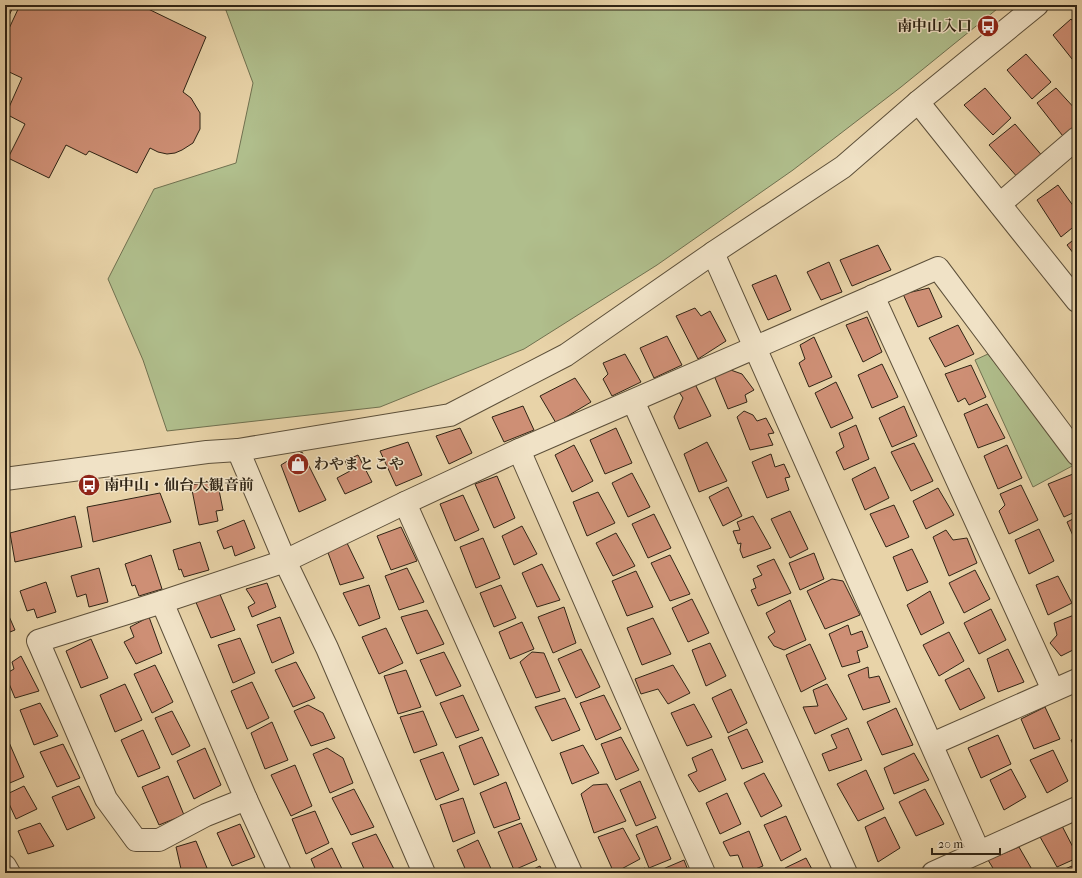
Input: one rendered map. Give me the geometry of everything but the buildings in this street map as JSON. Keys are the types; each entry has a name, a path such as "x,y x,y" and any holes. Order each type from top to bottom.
{"street":[{"path":"5,478 207,452 238,450 450,415 566,355 713,253 843,167 918,102 1037,5"},
{"path":"918,102 1077,301"},
{"path":"1000,204 1077,138"},
{"path":"713,253 756,346 979,852"},
{"path":"246,799 206,815 159,840 136,840 106,799 38,642 285,561 519,450 938,268 1077,454"},
{"path":"873,296 1054,690"},
{"path":"633,401 846,873"},
{"path":"238,450 285,561 327,648 424,873"},
{"path":"519,450 704,873"},
{"path":"405,503 571,873"},
{"path":"162,602 246,799 280,873"},
{"path":"932,744 1077,680"},
{"path":"933,873 1077,808"},
{"path":"5,866 9,873"}],"green space":[{"path":"224,5 1002,5 901,87 793,170 657,265 524,349 380,407 167,431 143,360 108,279 154,189 236,163 253,83"},
{"path":"988,354 1074,465 1033,487 975,360"}],"place":[{"name":"南中山入口","path":"988,26"},
{"name":"わやまとこや","path":"298,464"},
{"name":"南中山・仙台大観音前","path":"89,485"}]}
